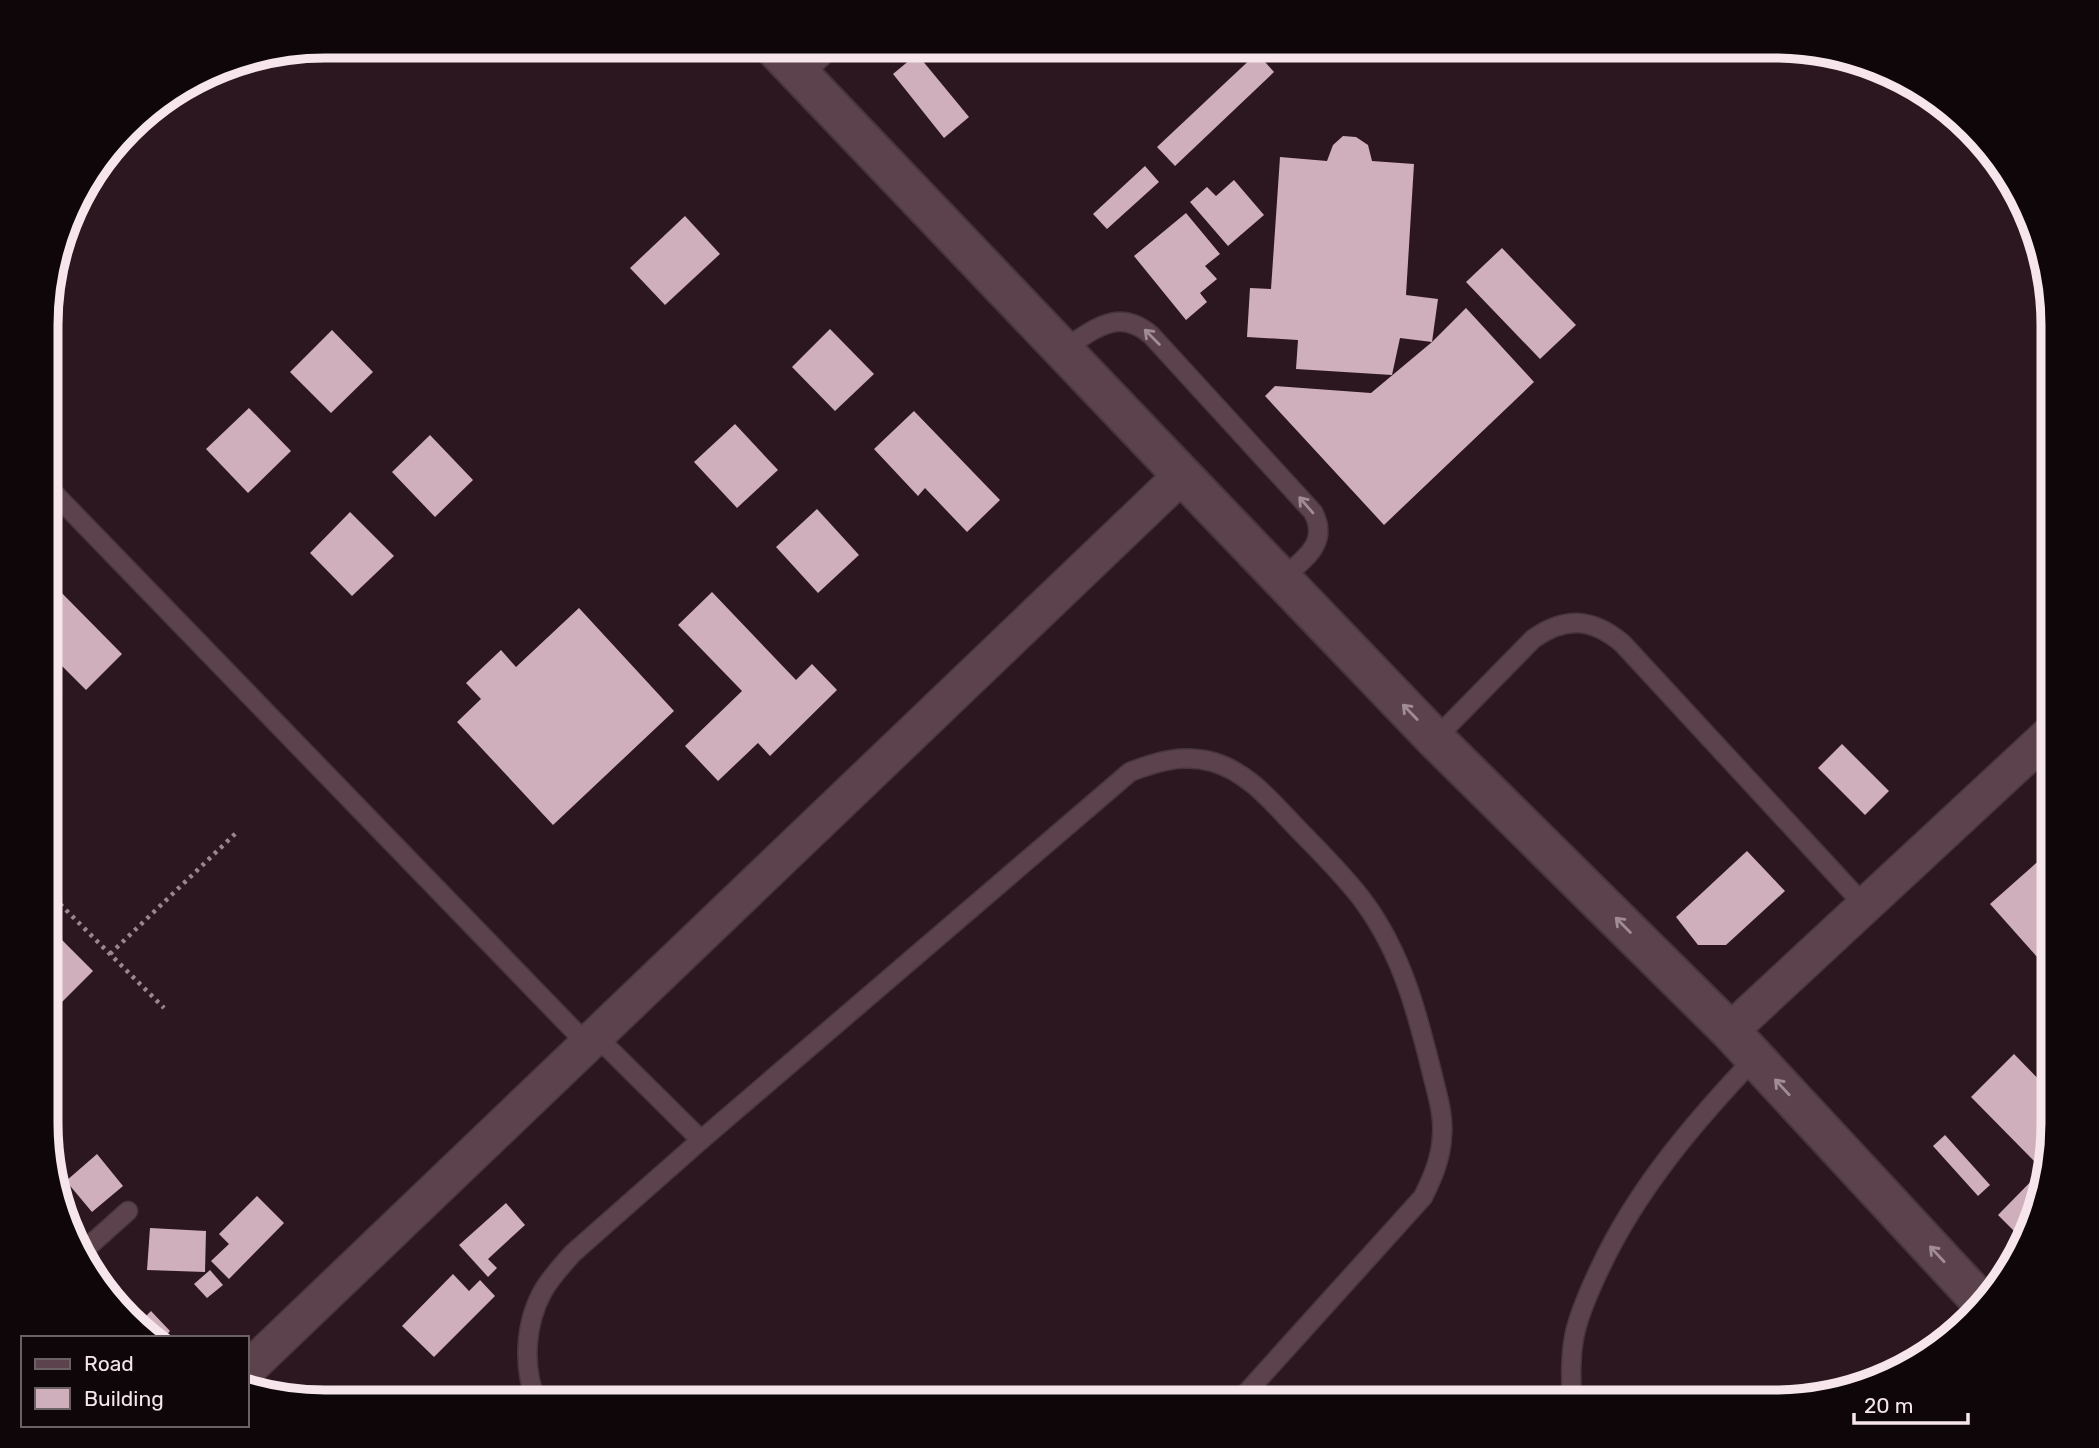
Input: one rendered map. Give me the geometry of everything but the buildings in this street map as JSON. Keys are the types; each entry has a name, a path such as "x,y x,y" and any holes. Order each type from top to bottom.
{"main road":[{"path":"786,58 1435,739 1742,1045 1977,1297"}],"street":[{"path":"248,1369 1182,475"},
{"path":"1742,1045 1865,906 2041,742"}],"lane":[{"path":"802,75 821,58"},
{"path":"1062,350 1103,324 1115,321 1129,322 1151,335 1313,512 1320,533 1316,544 1282,579"},
{"path":"58,497 592,1040 701,1140"},
{"path":"1435,739 1546,629 1578,622 1594,625 1622,643 1865,906"},
{"path":"534,1390 528,1370 528,1343 533,1318 541,1293 555,1272 573,1253 1130,772 1157,761 1186,758 1214,763 1240,774 1262,792 1364,902 1386,937 1403,972 1417,1011 1442,1114 1440,1157 1423,1196 1249,1390"},
{"path":"1571,1390 1575,1334 1588,1293 1616,1234 1640,1196 1707,1110 1742,1045"},
{"path":"88,1247 128,1211"}],"path":[{"path":"110,954 236,832"},
{"path":"58,902 164,1008"}]}
